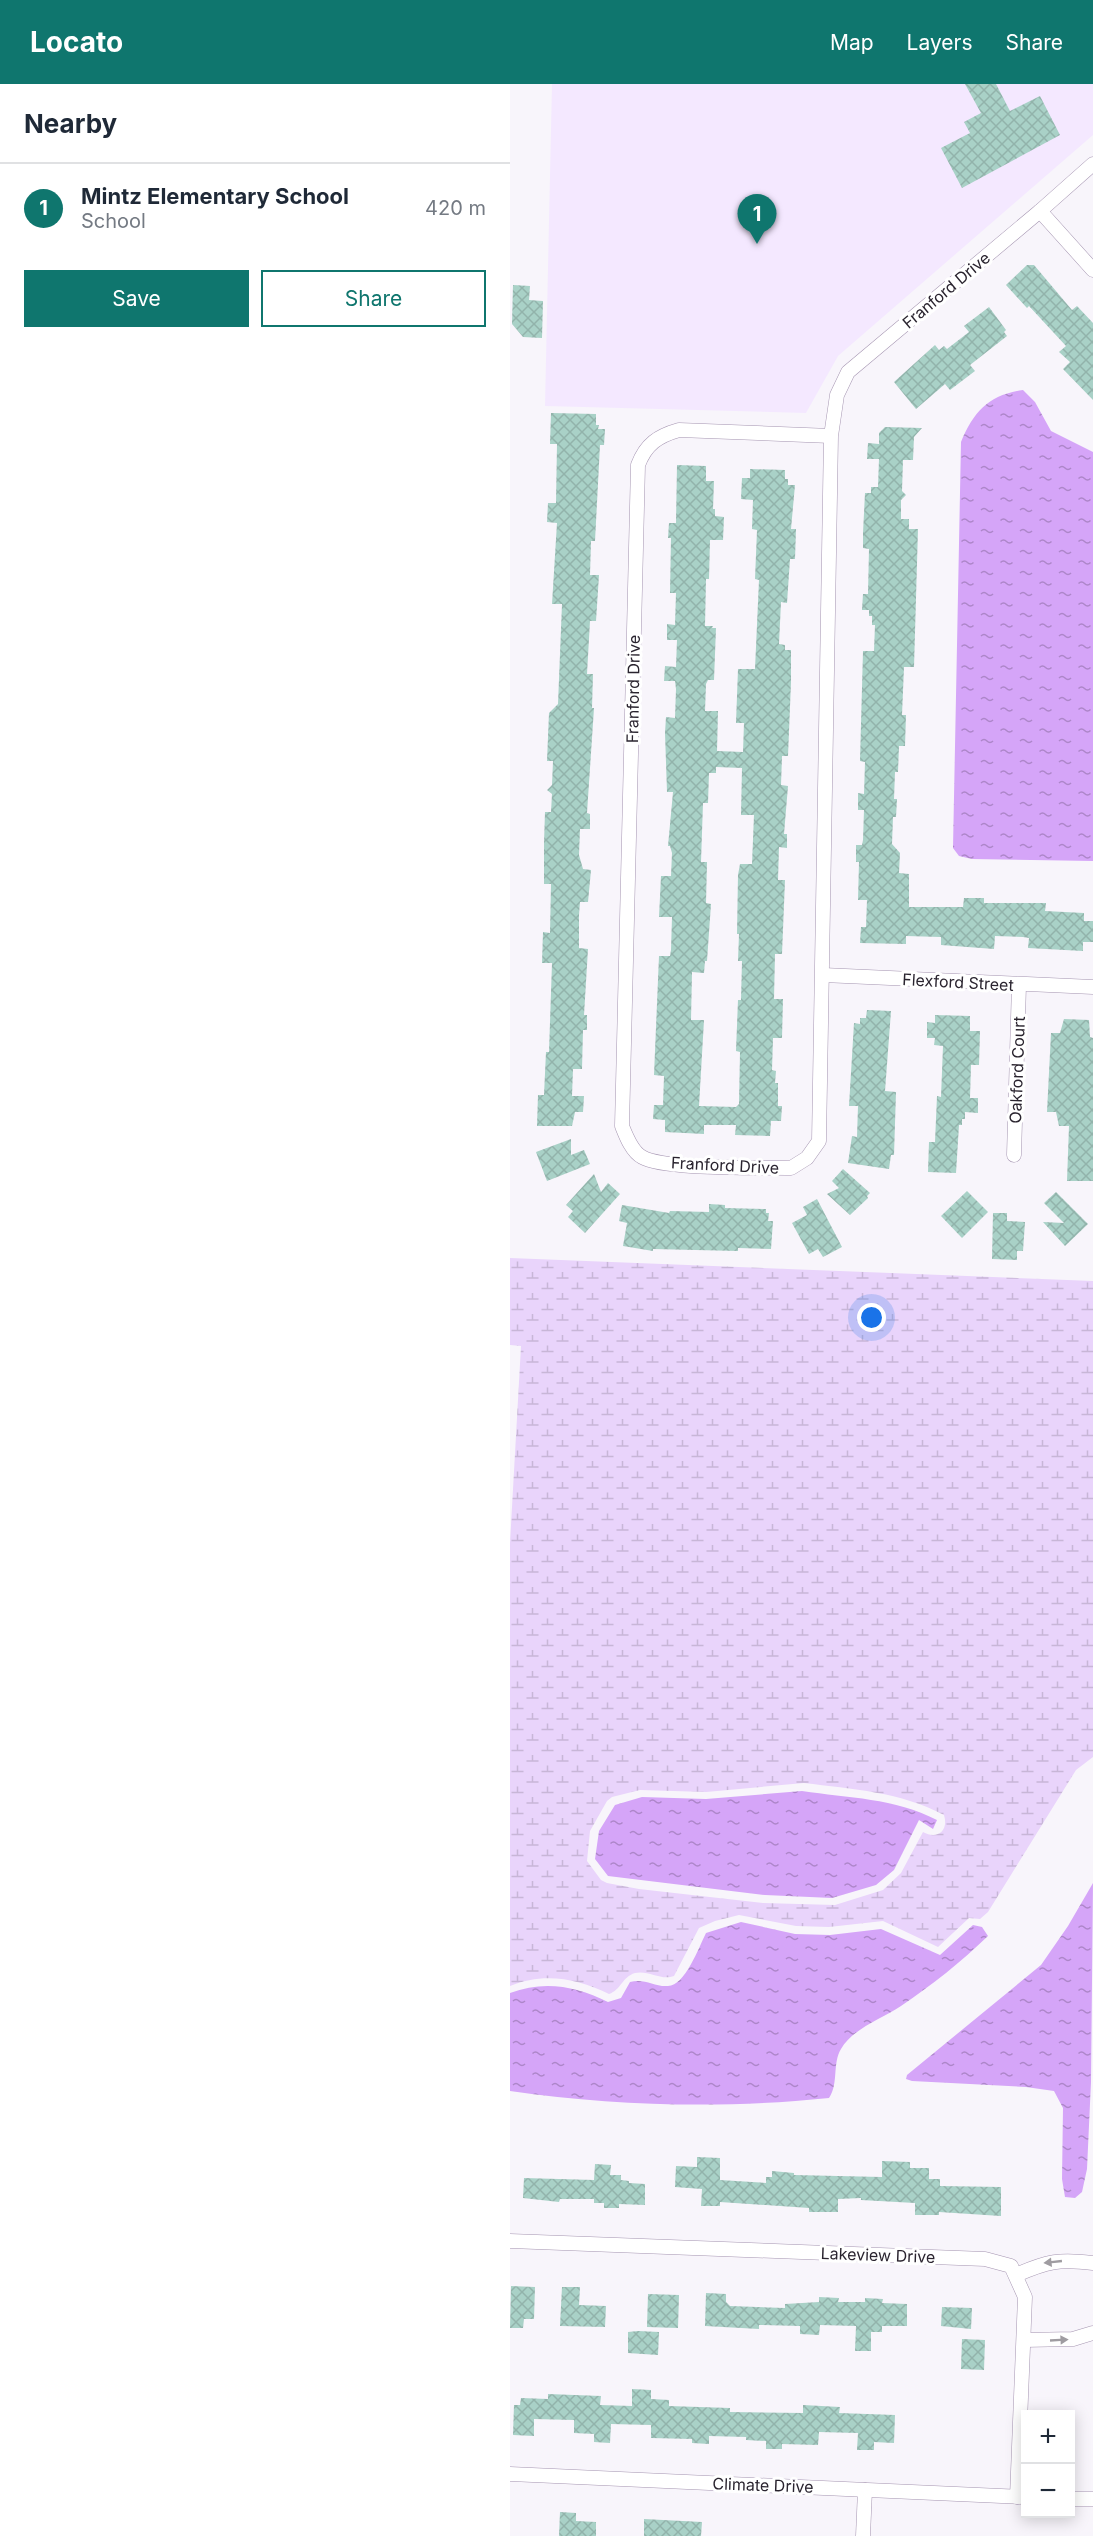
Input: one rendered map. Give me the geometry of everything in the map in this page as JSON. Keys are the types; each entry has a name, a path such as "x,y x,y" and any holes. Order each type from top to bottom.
{"street":[{"name":"Franford Drive","path":"831,436 679,430 663,435 650,444 638,465 622,1126 630,1144 642,1157 673,1164 791,1168 807,1158 819,1141 831,436 837,395 848,372 1093,164"},
{"path":"1040,211 1093,270"},
{"name":"Flexford Street","path":"823,975 1093,987"},
{"name":"Oakford Court","path":"1014,1155 1019,985"},
{"name":"Lakeview Drive","path":"510,2241 986,2259 1011,2266 1016,2275"},
{"path":"1022,2464 1025,2297 1016,2275 1043,2263 1075,2260 1093,2264"},
{"path":"1024,2340 1073,2339 1093,2333"},
{"name":"Climate Drive","path":"510,2474 1021,2497"},
{"path":"863,2536 865,2490"},
{"path":"1075,2499 1093,2499"}],"shaded area":[{"path":"552,84 1093,84 1093,135 838,356 806,413 545,406"}],"green space":[{"path":"510,1258 1093,1281 1093,1757 1076,1770 988,1912 980,1919 969,1918 938,1947 883,1921 829,1927 796,1926 739,1915 699,1928 674,1976 635,1973 627,1977 616,1990 609,1994 585,1984 560,1979 535,1979 510,1986 510,1543 521,1346 510,1345","holes":["804,1783 876,1793 911,1801 944,1815 945,1826 937,1834 923,1832 901,1873 883,1890 835,1905 763,1903 639,1889 601,1880 587,1861 590,1831 607,1801 612,1797 640,1790 706,1792"]}],"water":[{"path":"1023,390 1035,402 1051,431 1093,452 1093,861 972,859 959,856 953,848 961,442 971,422 984,406 1001,396"},
{"path":"802,1791 888,1803 937,1820 933,1829 919,1820 894,1870 876,1885 832,1898 765,1895 608,1876 595,1859 599,1831 615,1805 642,1797 706,1799"},
{"path":"1093,1883 1091,2082 1087,2169 1082,2192 1075,2198 1065,2197 1062,2179 1063,2108 1054,2091 906,2079 907,2075 1041,1965 1068,1926"},
{"path":"741,1922 795,1934 830,1935 881,1929 940,1955 973,1925 982,1927 988,1936 924,1990 860,2030 846,2042 838,2055 834,2086 829,2098 709,2105 630,2103 510,2091 510,1993 535,1987 560,1987 584,1992 608,2002 621,1998 630,1982 640,1981 668,1986 680,1980 686,1973 706,1933"}],"building":[{"path":"965,84 996,84 1010,111 1040,96 1060,135 962,188 941,148 970,133 964,122 981,113"},
{"path":"1027,265 1034,265 1072,310 1077,306 1093,323 1093,400 1063,369 1070,362 1059,352 1066,346 1006,285"},
{"path":"513,285 530,286 529,300 543,301 542,338 523,337 512,324"},
{"path":"989,307 1006,330 1004,332 1007,336 970,365 975,371 950,390 945,384 916,409 894,382 935,345 939,350 944,346 947,349 969,332 964,326"},
{"path":"551,413 596,414 598,429 605,429 604,445 600,445 595,541 591,541 590,575 599,575 596,621 590,621 587,674 593,674 592,708 594,708 587,813 590,814 590,829 580,829 579,855 583,869 591,870 588,902 580,902 579,915 579,948 588,949 584,1015 587,1015 587,1030 583,1030 582,1069 573,1069 572,1096 584,1096 583,1112 575,1112 572,1126 537,1126 538,1095 544,1095 546,1052 549,1052 552,963 542,963 543,932 550,933 551,884 544,884 544,843 545,812 551,812 552,794 547,790 552,785 553,761 547,761 549,713 558,704 562,604 552,604 557,523 547,522 548,503 556,503 557,444 550,444"},
{"path":"885,427 922,428 914,437 913,460 903,460 902,491 906,495 901,500 901,519 909,519 909,529 918,529 914,667 904,667 902,715 906,715 905,746 899,746 898,772 895,772 894,799 897,799 896,817 893,817 892,844 900,853 899,873 909,874 909,907 963,907 964,898 984,898 984,903 1046,903 1045,911 1084,913 1084,921 1093,921 1093,942 1083,942 1083,951 1028,948 1029,938 1023,937 995,936 994,949 941,945 941,937 906,936 906,944 860,943 861,927 866,927 867,900 858,900 859,862 856,862 856,845 862,845 863,840 864,810 858,810 858,793 864,794 865,762 860,761 863,651 874,651 875,625 872,625 869,610 862,610 863,594 868,594 869,549 863,548 863,533 865,493 871,493 871,487 878,487 879,459 867,459 868,443 879,444 879,433"},
{"path":"677,465 706,466 706,481 714,481 715,516 724,517 723,540 710,540 709,579 706,579 705,626 716,628 714,680 708,680 706,684 705,711 718,711 717,751 743,752 744,723 736,723 738,669 755,669 759,580 755,579 757,530 752,529 753,500 741,499 742,478 750,478 750,469 785,470 788,485 795,485 791,529 796,529 795,559 790,559 787,603 781,602 779,644 785,645 785,650 791,650 788,756 782,756 781,785 788,786 784,834 787,834 787,848 779,847 778,880 785,880 782,954 775,954 774,999 783,999 782,1038 773,1038 772,1070 776,1071 775,1083 778,1083 778,1106 782,1106 781,1121 771,1121 770,1136 735,1135 736,1125 704,1125 704,1134 665,1132 665,1120 653,1119 654,1105 663,1105 664,1076 654,1075 659,956 670,956 671,950 672,917 659,917 661,876 671,876 672,853 668,846 673,792 667,792 665,733 666,717 675,718 676,689 675,681 664,681 665,666 676,667 677,640 667,640 667,624 675,625 676,593 670,593 671,538 668,538 669,523 676,523","holes":["716,767 742,768 741,815 754,815 752,864 740,864 738,875 738,961 742,961 736,1051 740,1052 739,1104 736,1107 699,1106 704,1020 691,1020 692,972 704,973 711,904 706,903 707,862 701,862 703,803 708,803 709,773 716,773"]},
{"path":"867,1010 891,1011 885,1091 896,1092 894,1155 891,1155 889,1169 848,1163 852,1136 857,1137 858,1106 849,1106 854,1023 860,1024 860,1018 866,1018"},
{"path":"935,1015 970,1016 970,1031 980,1031 979,1065 971,1065 970,1098 978,1098 978,1113 965,1112 965,1119 962,1119 962,1125 959,1125 956,1173 928,1172 929,1142 935,1142 937,1096 941,1097 943,1046 934,1045 935,1038 927,1038 927,1022 935,1023"},
{"path":"1064,1019 1089,1020 1090,1037 1093,1038 1093,1181 1067,1181 1069,1126 1059,1126 1056,1112 1047,1112 1051,1033 1060,1033"},
{"path":"571,1139 571,1155 584,1150 590,1164 547,1181 536,1152"},
{"path":"843,1169 870,1193 868,1198 850,1215 827,1194 839,1188 832,1181"},
{"path":"594,1174 601,1192 608,1183 620,1194 585,1233 568,1217 573,1211 566,1205"},
{"path":"967,1191 988,1212 962,1238 941,1216"},
{"path":"1056,1192 1088,1224 1065,1246 1043,1222 1064,1223 1044,1203"},
{"path":"817,1199 842,1247 823,1257 818,1249 809,1254 792,1223 807,1215 803,1207"},
{"path":"709,1204 725,1205 725,1208 766,1209 766,1213 769,1213 768,1221 773,1221 771,1249 738,1248 738,1251 653,1249 653,1251 623,1246 627,1223 619,1221 622,1205 669,1213 670,1211 709,1212"},
{"path":"993,1213 1007,1213 1007,1221 1025,1222 1023,1251 1017,1251 1017,1260 992,1259"},
{"path":"697,2157 720,2158 720,2180 766,2183 766,2177 772,2177 772,2171 794,2173 794,2175 882,2177 882,2161 910,2162 910,2168 929,2168 929,2179 940,2179 940,2186 1001,2187 1001,2216 939,2212 939,2215 915,2215 915,2203 861,2200 861,2198 838,2199 838,2212 809,2212 809,2208 720,2202 720,2206 701,2206 702,2189 675,2187 676,2166 697,2167"},
{"path":"595,2164 611,2165 610,2175 621,2175 621,2180 645,2184 645,2205 619,2204 619,2208 604,2208 604,2203 594,2203 594,2199 560,2199 559,2202 523,2198 524,2178 594,2180"},
{"path":"511,2286 535,2287 534,2319 524,2319 523,2328 510,2328"},
{"path":"562,2287 580,2287 579,2305 606,2306 605,2327 560,2326"},
{"path":"706,2293 726,2294 726,2302 730,2306 785,2308 785,2304 819,2302 819,2297 839,2298 838,2302 865,2302 865,2298 883,2299 882,2303 907,2304 907,2326 882,2326 882,2332 871,2332 871,2351 855,2351 856,2326 820,2325 819,2335 800,2334 800,2326 759,2325 759,2329 705,2326"},
{"path":"648,2294 679,2295 678,2328 647,2327"},
{"path":"942,2307 972,2308 971,2329 941,2326"},
{"path":"628,2332 659,2332 658,2355 628,2353"},
{"path":"962,2339 985,2340 984,2370 961,2369"},
{"path":"632,2389 651,2390 651,2399 669,2400 669,2406 730,2408 730,2412 803,2413 803,2405 840,2407 839,2413 895,2415 894,2443 874,2442 874,2450 857,2450 858,2433 819,2432 818,2445 782,2444 782,2449 766,2449 766,2441 746,2440 746,2437 709,2436 709,2444 692,2443 692,2439 651,2438 651,2425 611,2424 610,2443 594,2442 594,2434 574,2433 574,2420 534,2419 534,2436 513,2435 514,2405 520,2405 521,2398 548,2399 548,2394 601,2396 600,2405 632,2406"},
{"path":"560,2512 576,2513 576,2521 596,2522 596,2536 559,2536"},
{"path":"644,2519 702,2522 701,2536 644,2536"}],"place":[{"name":"Mintz Elementary School","path":"757,244"}]}
